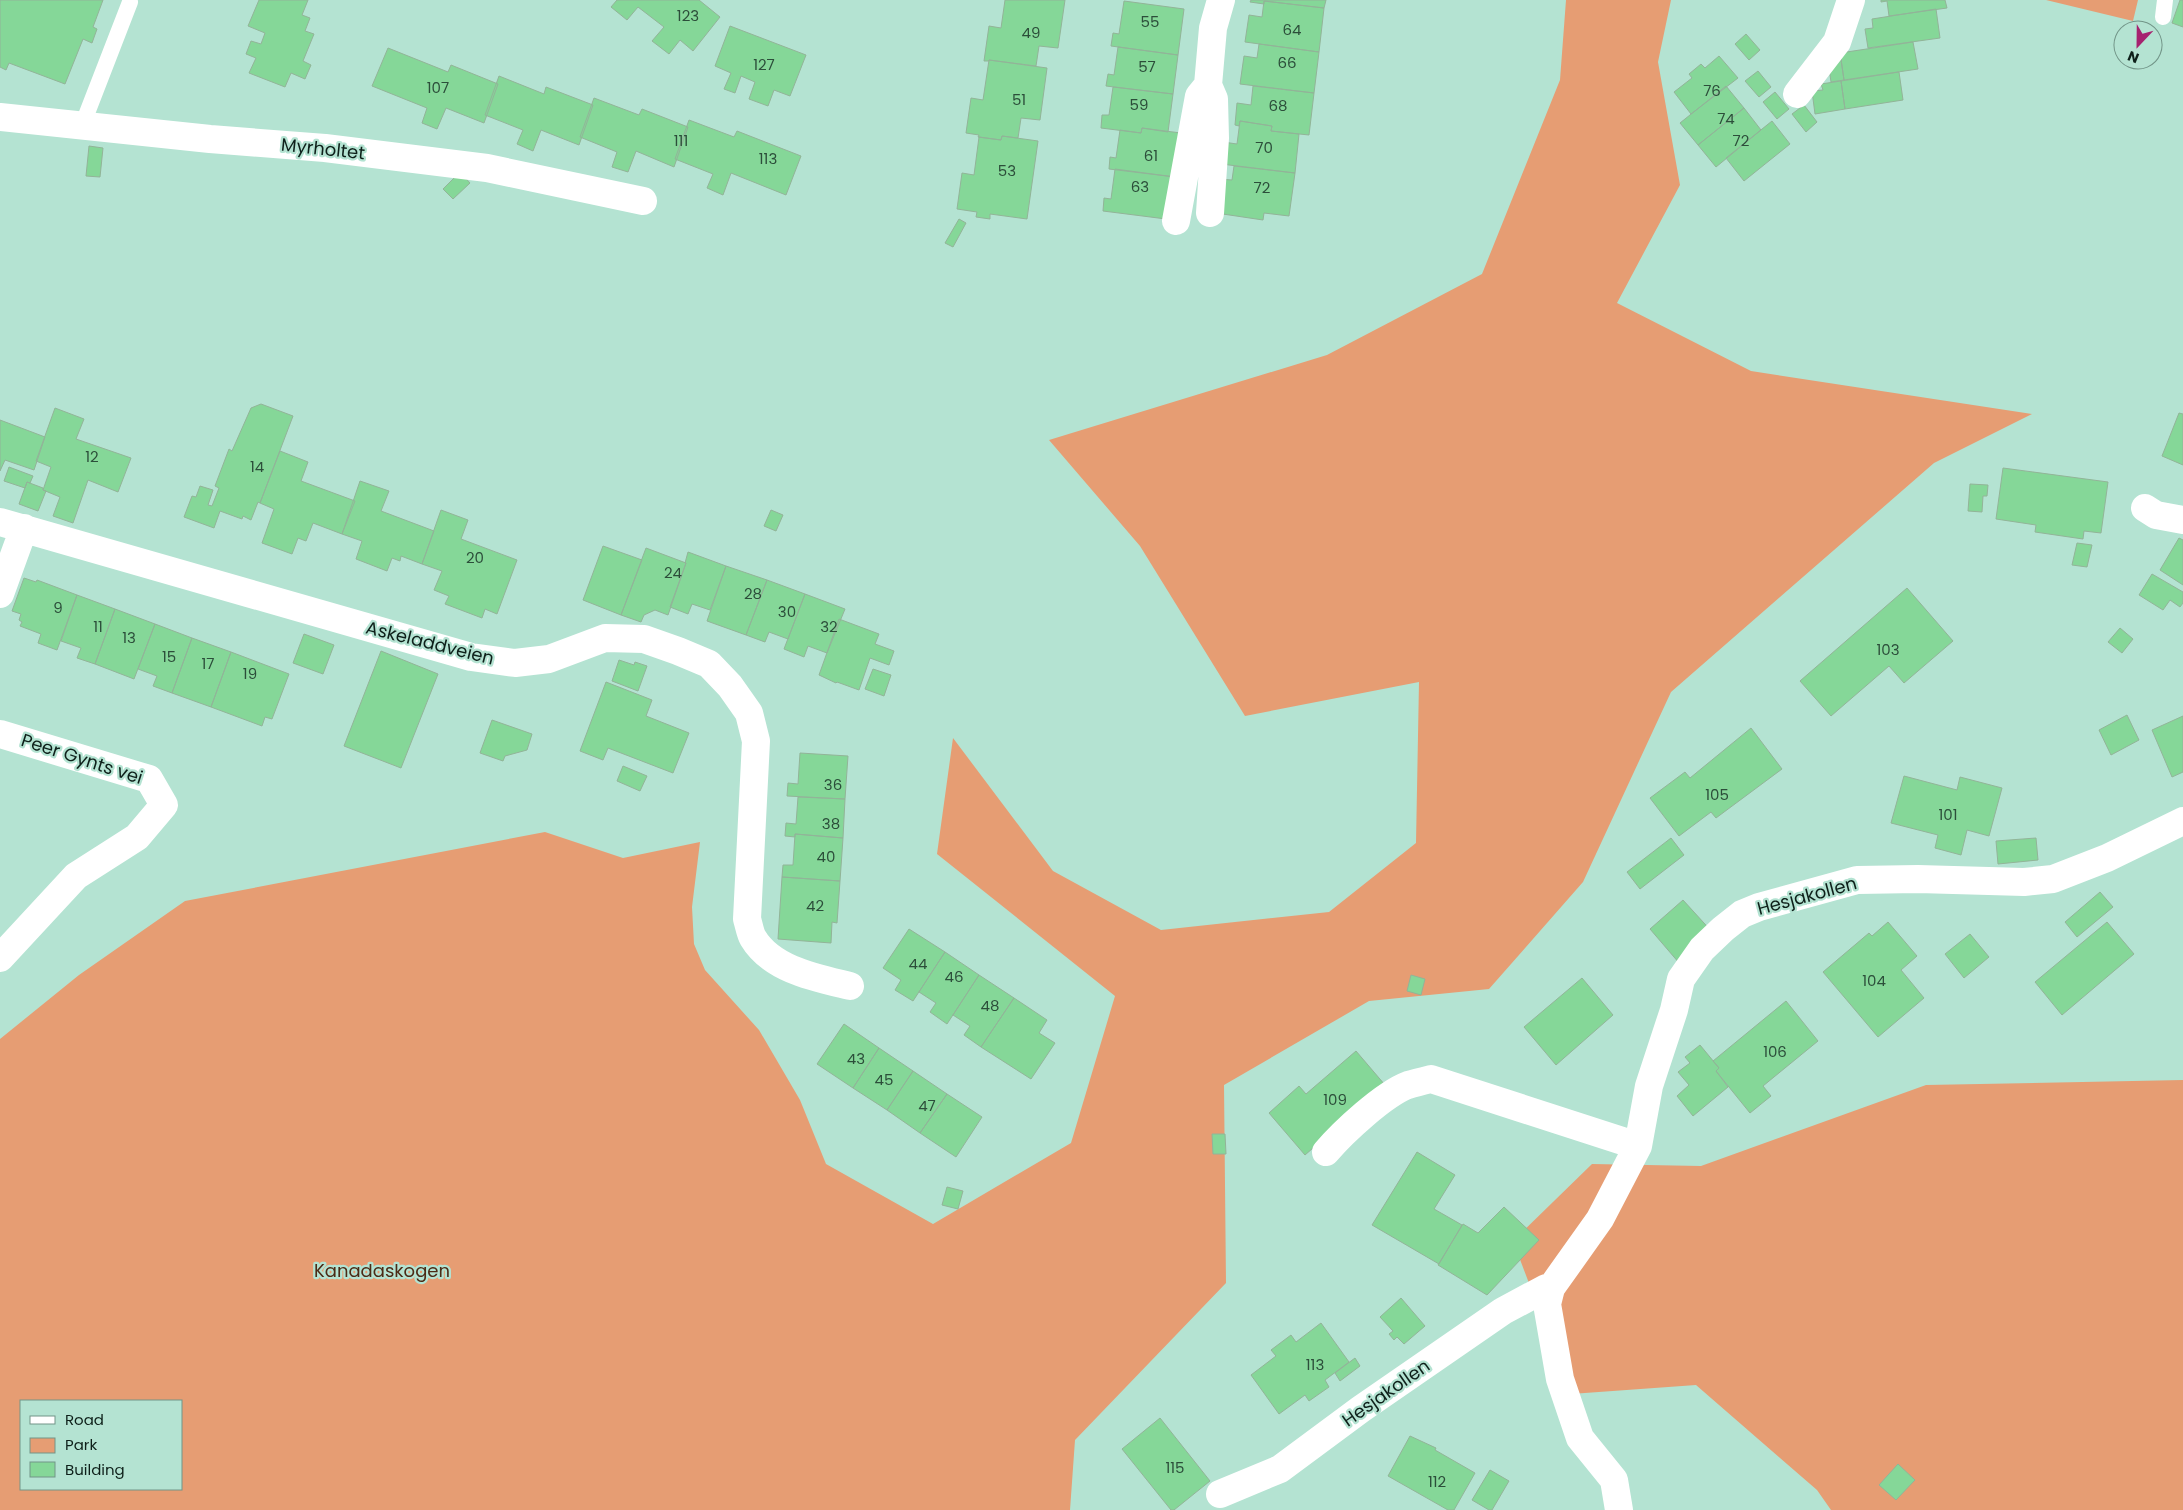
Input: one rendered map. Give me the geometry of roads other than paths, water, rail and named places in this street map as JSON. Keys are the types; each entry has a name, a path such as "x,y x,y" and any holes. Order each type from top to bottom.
{"street":[{"path":"1205,0 1213,28"},
{"path":"1210,213 1215,138 1214,99 1208,85 1213,28 1221,0"},
{"path":"1797,94 1837,42 1851,0"},
{"path":"1176,221 1199,96 1208,85"},
{"name":"Myrholtet","path":"0,117 325,148 487,168 643,201"},
{"path":"2145,508 2156,515 2183,520"},
{"name":"Askeladdveien","path":"0,594 12,525 470,657 515,663 549,658 605,638 615,638 644,640 709,664 730,686 749,713 756,741 747,919 753,937 765,953 789,967 815,977 850,986"},
{"name":"Peer Gynts vei","path":"0,734 149,779 164,805 137,836 76,876 0,958"},
{"name":"Hesjakollen","path":"1619,1510 1614,1480 1580,1438 1560,1379 1547,1304 1551,1288 1600,1219 1638,1146 1649,1086 1674,1010 1681,979 1702,949 1742,914 1759,907 1857,880 1918,878 2024,882 2053,879 2107,858 2183,821"},
{"path":"1326,1152 1336,1140 1386,1097 1407,1086 1431,1079 1638,1146"},
{"name":"Hesjakollen","path":"1220,1494 1280,1469 1361,1409 1503,1311 1546,1288 1551,1288"}],"lane":[{"path":"2163,17 2165,0"},
{"path":"82,126 130,2"}],"park label":[{"name":"Kanadaskogen","path":"382,1271"}]}
